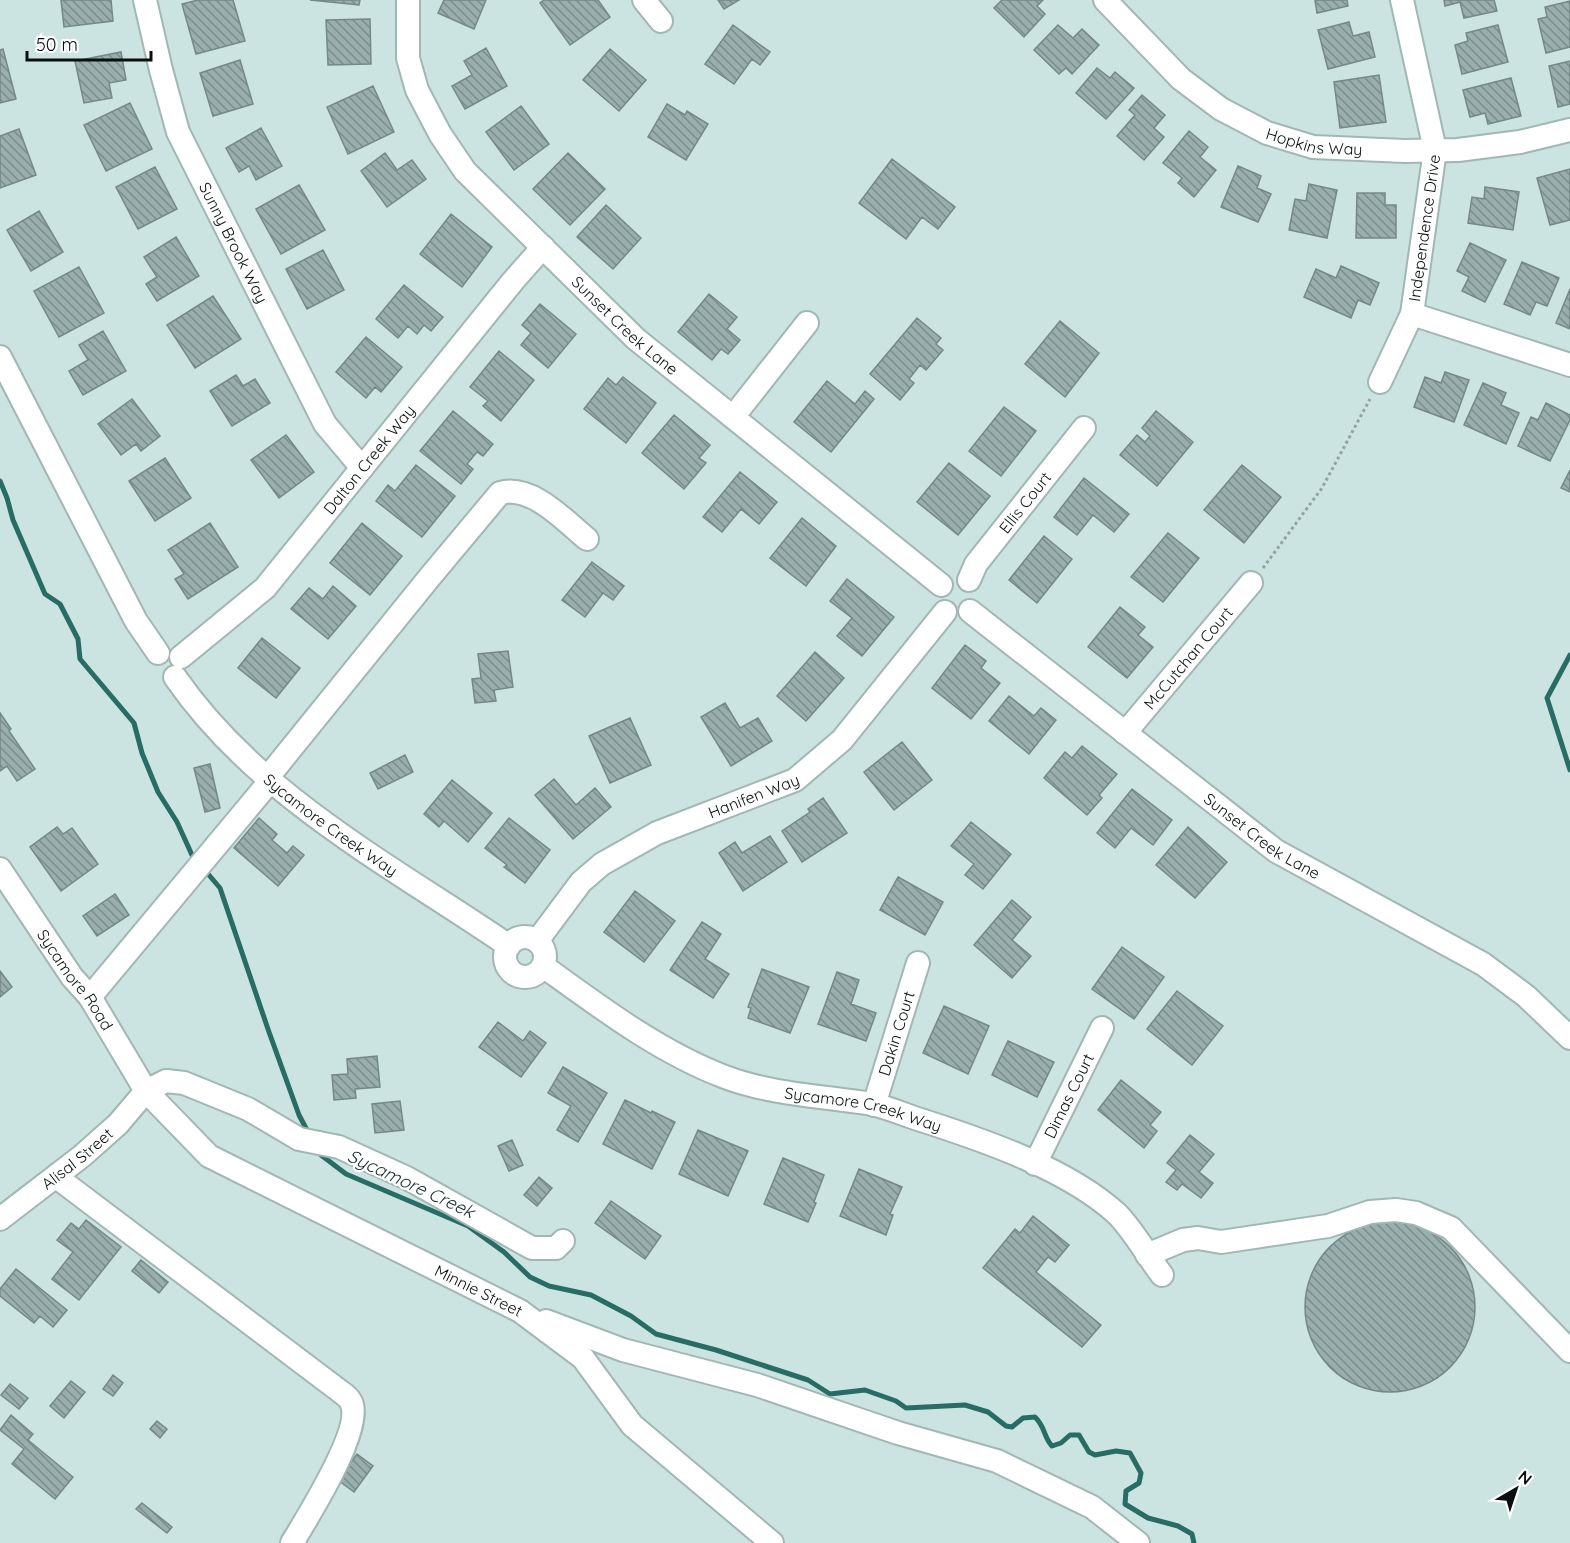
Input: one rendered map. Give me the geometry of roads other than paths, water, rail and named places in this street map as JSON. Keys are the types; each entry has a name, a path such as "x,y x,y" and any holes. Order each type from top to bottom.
{"street":[{"name":"Sunny Brook Way","path":"146,0 161,70 178,132 325,424 362,468"},
{"name":"Sunset Creek Lane","path":"408,0 408,57 417,90 435,125 465,171 636,339 941,585"},
{"path":"644,0 661,21"},
{"name":"Hopkins Way","path":"1106,0 1181,79 1221,109 1267,133 1313,147 1405,152 1458,150 1520,142 1570,130"},
{"name":"Independence Drive","path":"1380,382 1412,314 1435,150 1402,0"},
{"name":"Dalton Creek Way","path":"178,667 265,588 513,280 543,247"},
{"path":"1412,314 1570,365"},
{"path":"733,417 807,323"},
{"path":"0,357 136,621 158,653 169,649 177,652 178,667"},
{"name":"Ellis Court","path":"969,580 976,564 1084,428"},
{"path":"90,997 208,856 429,578 500,493 510,490 536,499 587,539"},
{"path":"953,577 963,577 969,580 976,594 970,611 957,616 945,612 940,607 937,595 941,585 953,577"},
{"name":"McCutchan Court","path":"1125,733 1251,583"},
{"name":"Sunset Creek Lane","path":"970,611 1276,850 1483,964 1526,996 1570,1038"},
{"name":"Hanifen Way","path":"537,941 581,882 610,858 657,833 795,780 842,740 945,612"},
{"name":"Sycamore Creek Way","path":"178,667 205,718 269,779 363,848 509,946"},
{"name":"Sycamore Road","path":"0,869 72,977 90,997 146,1091"},
{"path":"522,938 532,938 537,941 543,947 545,955 543,966 531,976 526,977 514,973 505,956 509,946 522,938"},
{"name":"Dakin Court","path":"874,1105 918,963"},
{"name":"Sycamore Creek Way","path":"543,966 650,1039 724,1077 762,1089 874,1105 947,1128 1070,1180 1098,1198 1118,1215 1162,1275"},
{"name":"Dimas Court","path":"1035,1164 1102,1028"},
{"path":"146,1091 166,1081 184,1083 248,1109 301,1139 339,1147 407,1178 532,1248 556,1248 563,1241"},
{"name":"Alisal Street","path":"0,1219 82,1156 118,1124 146,1091"},
{"name":"Minnie Street","path":"146,1091 209,1156 520,1311 583,1358 632,1425 772,1543"},
{"path":"57,1175 63,1182 305,1364 351,1402 353,1419 349,1438 314,1507 292,1543"},
{"path":"1147,1255 1183,1240 1198,1238 1221,1242 1328,1226 1370,1212 1396,1210 1416,1213 1450,1228 1570,1351"},
{"path":"520,1311 622,1350 757,1385 898,1433 997,1461 1092,1507 1138,1543"}],"waterway":[{"name":"Sycamore Creek","path":"0,481 13,520 45,594 60,604 78,639 80,659 134,723 142,753 158,792 197,861"},
{"path":"1570,655 1547,698 1570,770"},
{"name":"Sycamore Creek","path":"203,868 220,888 299,1115 309,1134"},
{"name":"Sycamore Creek","path":"318,1150 321,1155 346,1174 468,1226 504,1252 530,1277 549,1286 591,1295 631,1316 656,1334 716,1350 808,1380 830,1394 865,1390 896,1401 906,1408 965,1405 988,1412 1006,1426 1012,1427 1023,1418 1035,1417 1052,1446 1061,1443 1070,1435 1079,1435 1089,1452 1095,1455 1116,1451 1130,1453 1141,1473 1139,1483 1126,1491 1125,1504 1148,1518 1178,1526 1192,1534 1194,1543"}]}
